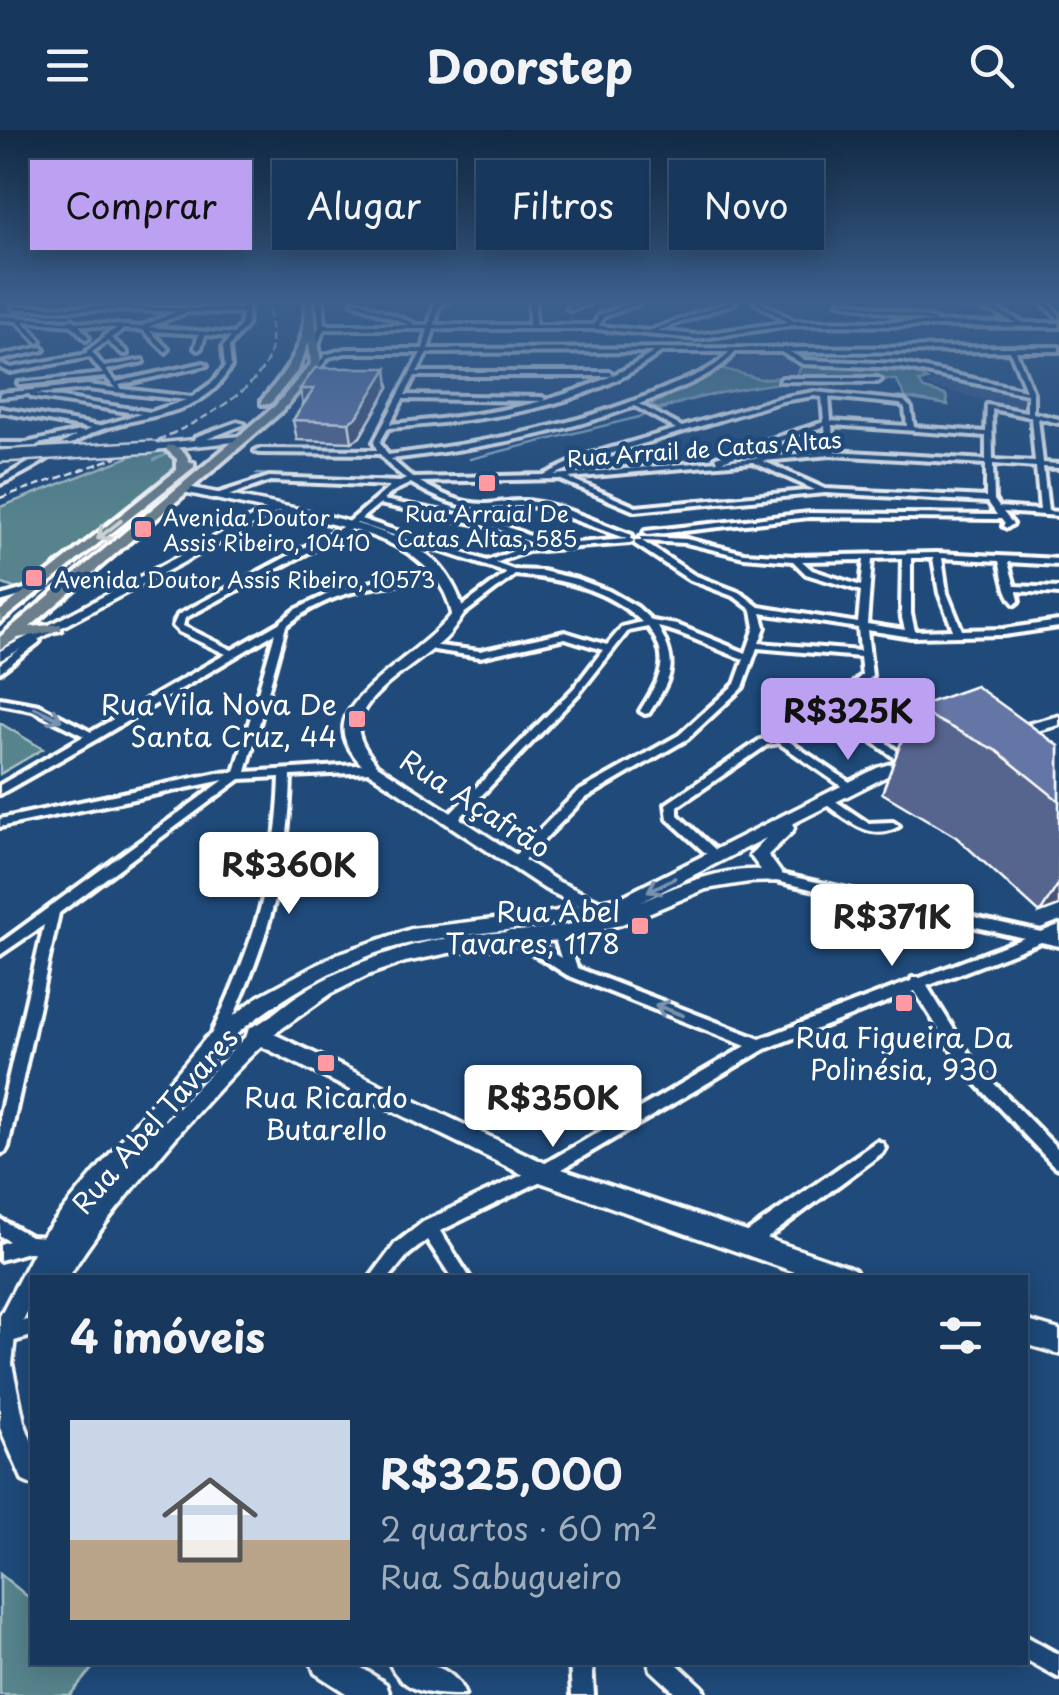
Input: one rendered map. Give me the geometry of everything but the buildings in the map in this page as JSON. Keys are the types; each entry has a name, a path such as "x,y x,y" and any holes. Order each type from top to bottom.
{"main road":[{"path":"0,618 240,424 288,375"},
{"path":"6,640 242,439 309,375"},
{"path":"162,448 183,458 183,471"},
{"path":"152,496 182,489"},
{"path":"6,640 56,627"}],"street":[{"path":"0,394 88,375"},
{"path":"107,375 118,387"},
{"path":"118,387 165,375"},
{"path":"0,445 29,444 157,416 192,400 222,375"},
{"path":"414,375 377,442 411,480 466,504 541,505 636,538 686,541 744,554 795,559 938,555 1059,562"},
{"path":"386,426 512,410 554,400 614,375"},
{"path":"259,451 384,454 554,432 640,407 701,375"},
{"path":"945,375 1030,393"},
{"path":"1023,375 1030,393 1044,513"},
{"path":"782,380 878,380"},
{"path":"20,388 118,387 192,400"},
{"path":"20,388 157,416"},
{"path":"825,394 830,453"},
{"path":"544,478 586,458 780,399 825,394 890,395 907,404 911,428"},
{"path":"403,397 554,400"},
{"path":"508,398 512,410"},
{"path":"1002,517 990,500 991,404 1059,422"},
{"path":"640,407 679,428"},
{"path":"0,410 98,429"},
{"path":"700,465 828,423 990,434"},
{"path":"162,448 240,424"},
{"path":"0,482 98,429"},
{"path":"0,456 70,448 162,448 242,439"},
{"path":"29,444 56,452"},
{"name":"Rua Arrail de Catas Altas","path":"398,484 411,480 560,478 830,453 1059,466"},
{"path":"753,460 825,491"},
{"path":"560,478 635,509 825,491 990,500"},
{"path":"216,497 269,479 398,484"},
{"path":"231,654 182,630 178,626 181,617 353,525 398,484"},
{"path":"182,489 353,525 513,572 577,582 623,602 652,624 666,650 669,672 645,710"},
{"path":"380,502 495,525 550,548"},
{"path":"635,509 636,538"},
{"path":"0,669 56,627 274,510"},
{"path":"485,564 515,551 809,516 1059,514"},
{"path":"353,525 416,552 440,577 458,614"},
{"path":"516,861 580,796 661,752 740,685 760,627 756,610 747,599 690,577 636,538"},
{"path":"938,555 944,593 959,633"},
{"path":"906,556 904,616 911,634"},
{"path":"868,558 862,627 866,679 845,698 844,708 857,725 907,764"},
{"path":"795,559 809,572 866,590"},
{"path":"1003,559 1015,601"},
{"path":"372,768 352,746 353,714 367,695 434,647 458,614 513,572"},
{"path":"0,790 324,598 379,584 440,577"},
{"path":"1010,588 1059,591"},
{"path":"1,598 35,589"},
{"path":"756,610 911,634 1059,624"},
{"path":"453,818 558,711 625,630 652,624 684,628 721,650 864,654"},
{"path":"0,950 240,774 282,625"},
{"path":"434,647 480,654 564,634 610,649"},
{"path":"0,656 35,641"},
{"path":"0,701 35,708 93,737"},
{"path":"993,737 1059,720"},
{"path":"715,855 678,824 672,816 672,804 770,738 782,739 852,788"},
{"name":"Rua Abel Tavares","path":"30,1468 10,1423 0,1365 2,1336 39,1244 213,1044 266,1001 343,959 411,936 602,910 646,892 852,788 926,758"},
{"path":"0,822 240,774 372,768"},
{"name":"Rua Açafrão","path":"372,768 551,885 622,918"},
{"path":"213,1044 274,897 282,859 286,772"},
{"path":"828,800 866,827 893,826"},
{"path":"811,810 758,855 776,877 1059,941"},
{"name":"Rua Abel Tavares","path":"58,1275 97,1214 256,1034 300,1000 381,962 444,947 558,934 622,918 718,876 776,877"},
{"name":"Rua Açafrão","path":"540,921 553,898 551,885"},
{"path":"0,1146 53,912"},
{"path":"497,924 572,971 760,1045"},
{"path":"380,1275 401,1250 429,1228 542,1173 760,1045 1059,930"},
{"path":"558,934 572,971"},
{"path":"917,982 971,1070 1059,1161"},
{"path":"256,1034 542,1173 838,1275"},
{"path":"743,1245 877,1148"},
{"path":"0,1227 39,1244"},
{"path":"429,1228 460,1275"},
{"path":"0,1252 39,1244"},
{"path":"2,1336 30,1329"},
{"path":"1028,1333 1059,1342"},
{"path":"1028,1649 1059,1667"},
{"path":"330,1665 375,1695"},
{"path":"408,1665 450,1695"},
{"path":"581,1665 583,1695"},
{"path":"662,1665 694,1695"}],"shaded area":[{"path":"746,375 796,375 795,376 760,379"},
{"path":"939,375 1026,395 1025,410 926,386"}],"green space":[{"path":"708,375 760,379 918,375 927,380 919,382 924,389 946,395 948,405 906,398 896,380 834,379 775,384 657,409 651,405"},
{"path":"149,449 180,454 178,465 31,583 16,589 0,583 0,507"},
{"path":"0,723 43,749 0,774"},
{"path":"0,1574 30,1598 30,1665 95,1665 70,1695 0,1695"}],"waterway":[{"path":"470,459 639,417 701,396"},
{"path":"154,460 170,453"},
{"path":"256,474 321,478"}],"railway":[{"path":"0,498 184,428 219,408 256,375"}],"place":[{"name":"Rua Arraial De Catas Altas, 585","path":"487,483"},
{"name":"Avenida Doutor Assis Ribeiro, 10410","path":"143,529"},
{"name":"Avenida Doutor Assis Ribeiro, 10573","path":"34,578"},
{"name":"Rua Vila Nova De Santa Cruz, 44","path":"357,719"},
{"name":"Rua Abel Tavares, 1178","path":"640,926"},
{"name":"Rua Figueira Da Polinésia, 930","path":"904,1003"},
{"name":"Rua Ricardo Butarello","path":"326,1063"}]}
